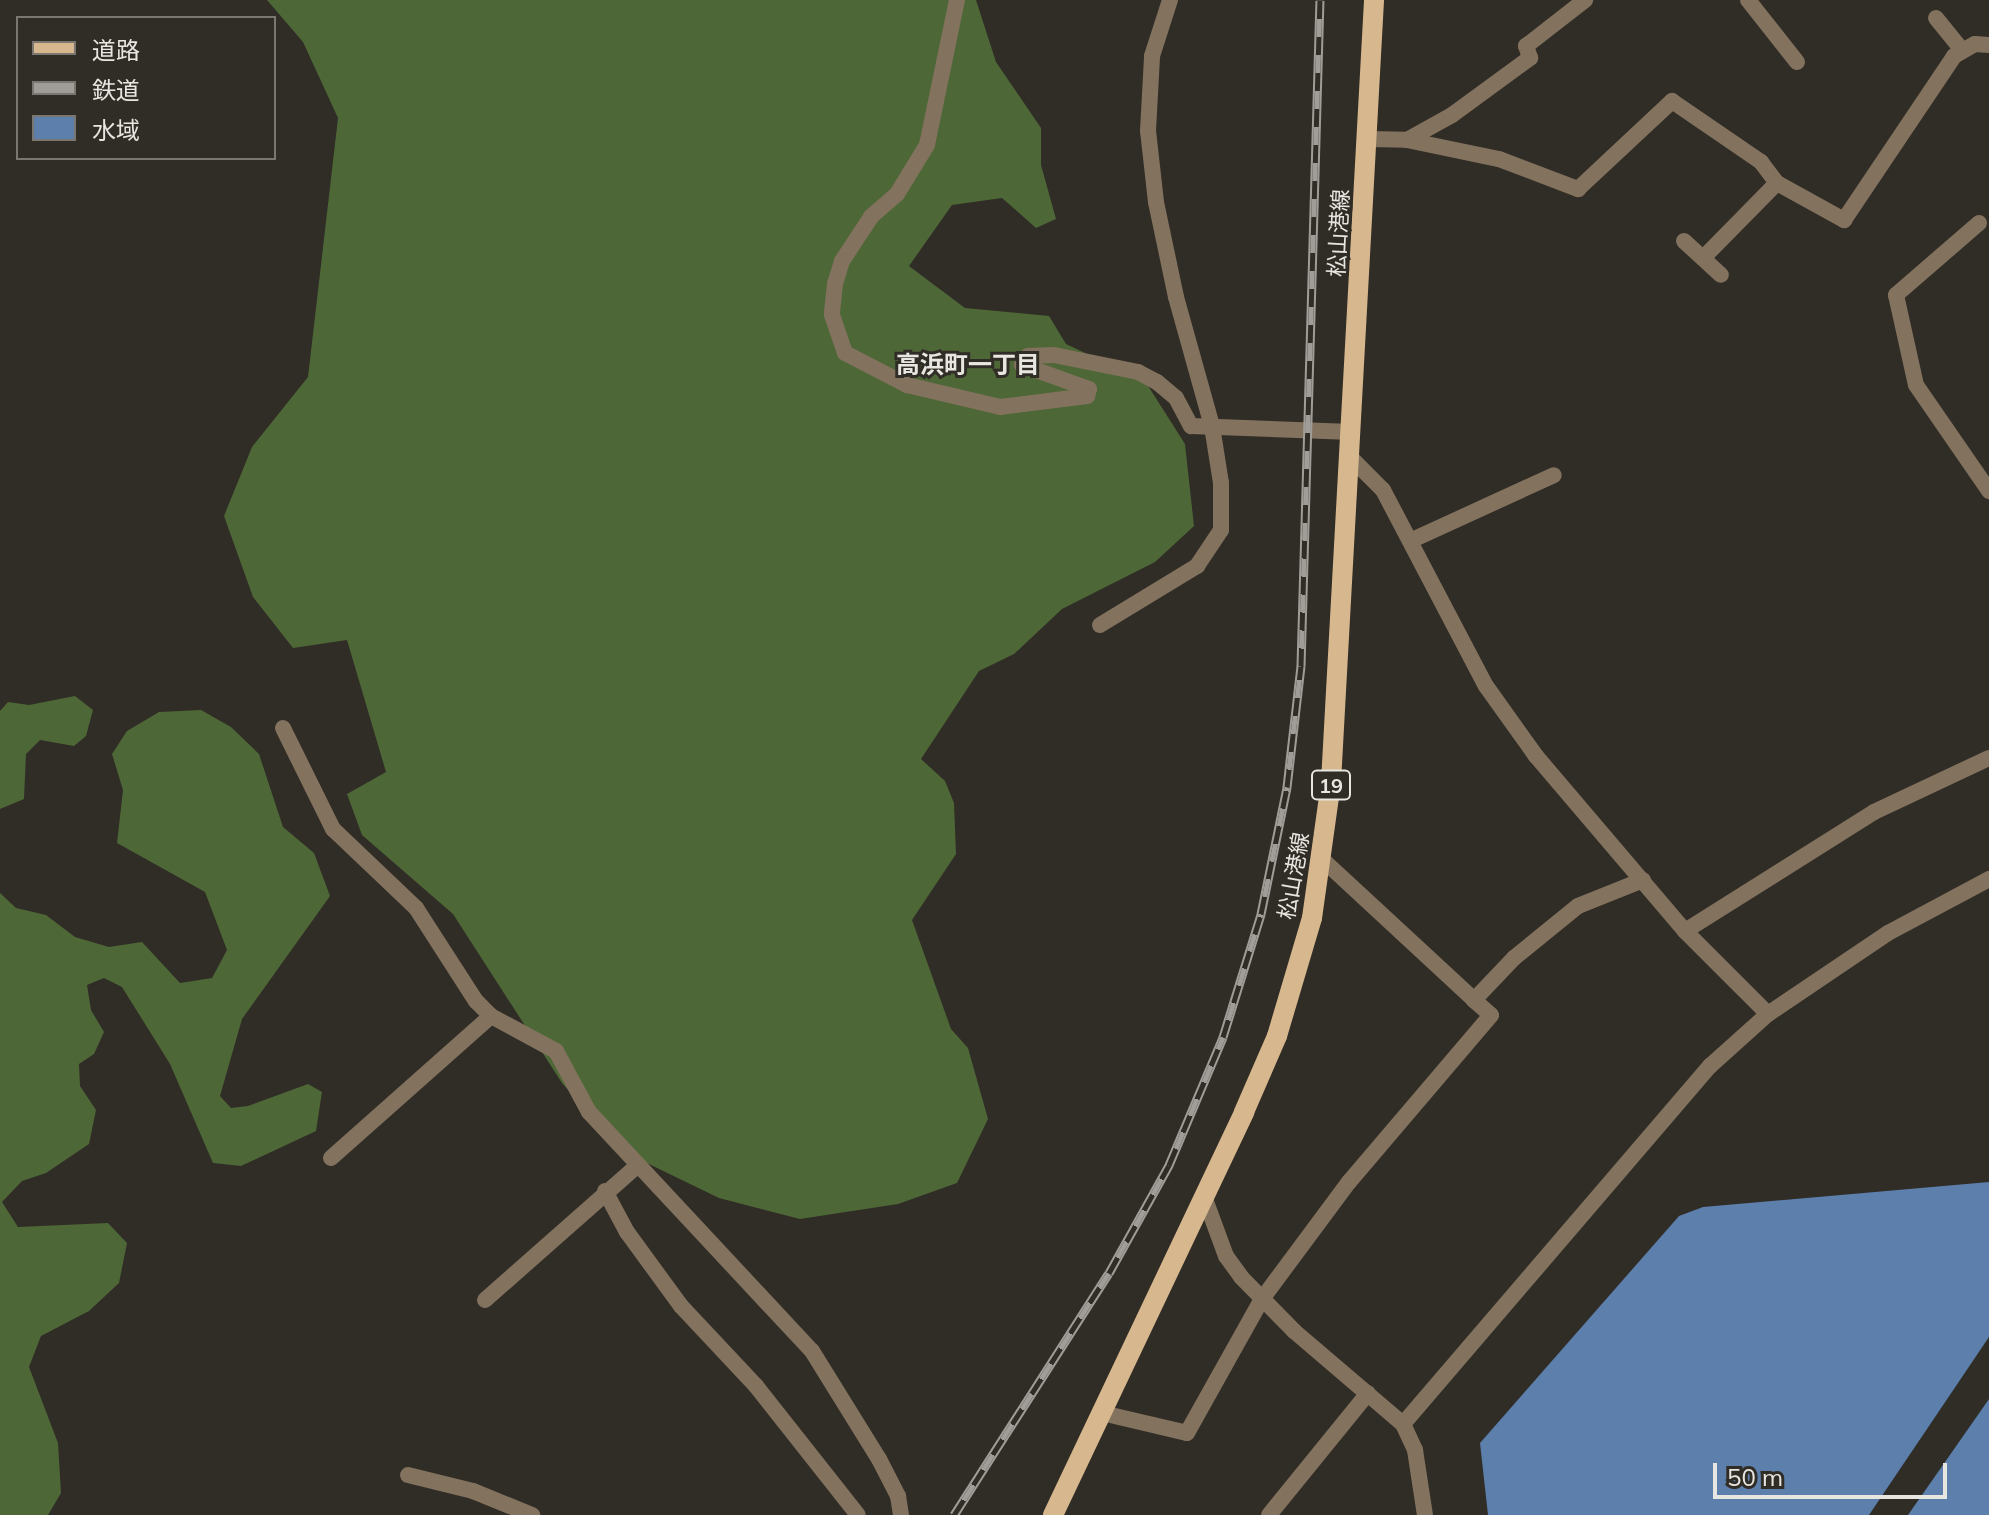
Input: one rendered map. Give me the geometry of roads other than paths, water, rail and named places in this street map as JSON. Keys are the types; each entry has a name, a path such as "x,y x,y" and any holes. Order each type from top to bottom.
{"main road":[{"name":"松山港線","path":"1053,1515 1205,1199 1277,1036 1323,860 1351,458 1374,0"}],"street":[{"path":"957,0 927,145 897,194 871,217 842,261 835,284 832,315 845,353 907,385 1000,407 1087,396 1089,389 1033,370 1022,360 1028,356 1070,358 1138,372 1176,398 1191,426 1352,432"},
{"path":"1407,140 1452,115 1530,58 1526,46 1585,0"},
{"path":"1748,0 1797,62"},
{"path":"1100,625 1197,566 1212,549 1221,530 1221,483 1212,426 1173,284 1148,131 1152,56 1168,1"},
{"path":"1936,18 1961,49"},
{"path":"1368,139 1407,140 1499,159 1578,189 1672,101 1761,162 1777,183 1844,220 1961,49 1989,45"},
{"path":"1703,258 1777,183"},
{"path":"1979,223 1896,295 1916,385 1989,491"},
{"path":"1684,241 1721,275"},
{"path":"1351,458 1383,490 1486,686 1536,756 1685,931 1768,1014"},
{"path":"1410,541 1554,475"},
{"path":"283,728 333,829 416,908 491,1016 556,1051 589,1112 812,1351 879,1459 898,1496 901,1515"},
{"path":"1685,931 1874,812 1989,758"},
{"path":"1102,1413 1187,1433 1262,1299 1349,1182 1491,1015 1323,860"},
{"path":"1403,1424 1710,1066 1768,1014 1888,933 1989,879"},
{"path":"1474,1000 1514,958 1578,906 1643,880"},
{"path":"331,1158 491,1016"},
{"path":"485,1300 638,1165"},
{"path":"605,1191 627,1232 681,1306 756,1386 858,1515"},
{"path":"1205,1199 1226,1256 1262,1299 1403,1424 1415,1450 1425,1515"},
{"path":"1269,1515 1368,1393"},
{"path":"408,1475 473,1491 532,1515"}],"water":[{"path":"1989,1182 1989,1337 1869,1515 1488,1515 1480,1443 1679,1216 1703,1207"},
{"path":"1989,1399 1989,1515 1908,1515"}],"railway":[{"path":"954,1515 1109,1273 1169,1165 1223,1037 1261,914 1287,787 1301,666 1320,0"}],"district":[{"name":"高浜町一丁目","path":"968,365"}]}
